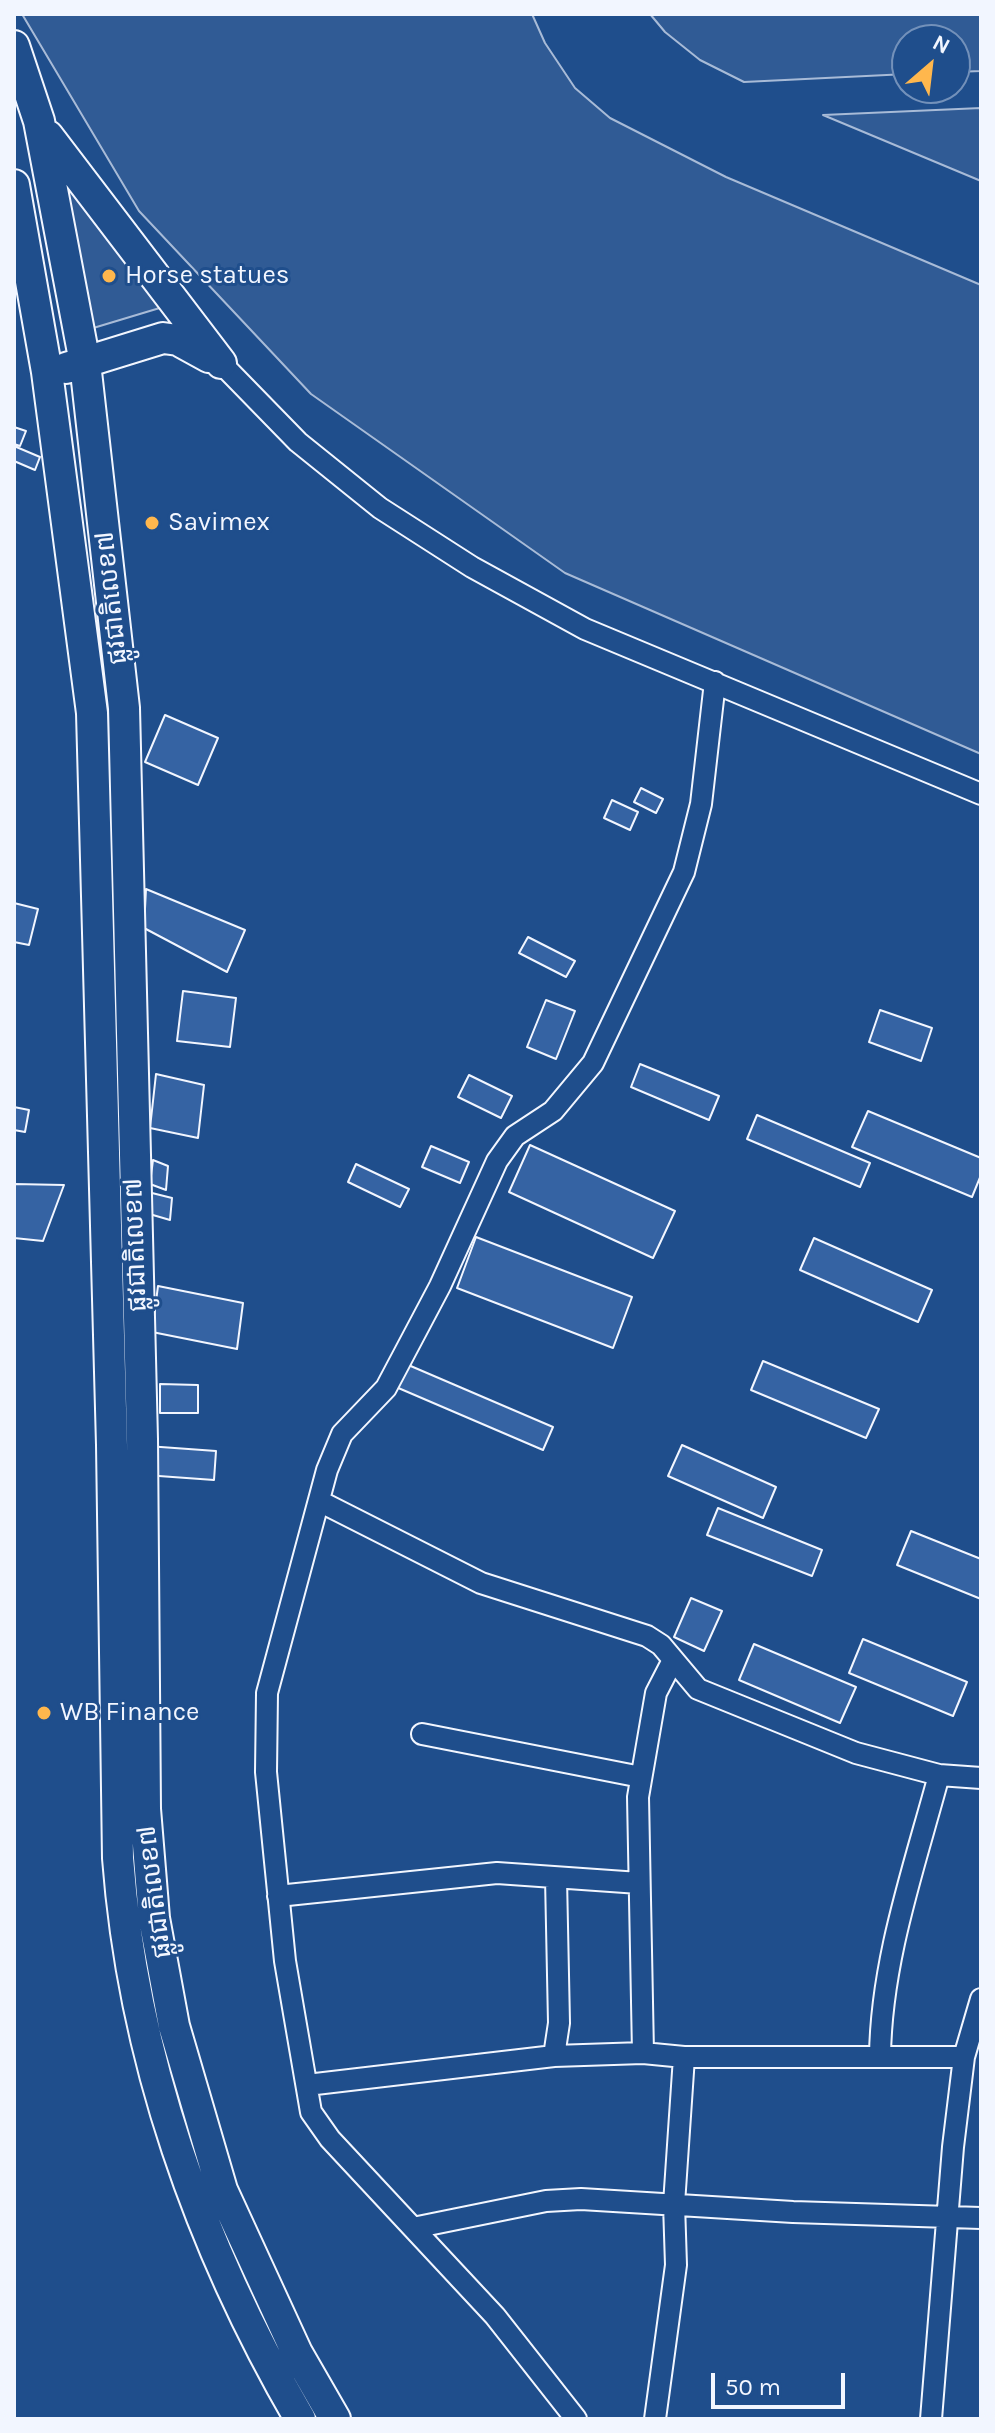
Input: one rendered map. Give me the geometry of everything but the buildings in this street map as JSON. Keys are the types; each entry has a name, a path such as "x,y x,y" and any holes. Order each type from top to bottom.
{"highway":[{"name":"ផ្លូវជាតិលេខ៧","path":"14,46 39,121 85,363 124,708 142,1439 145,1809 151,1887 174,2026 222,2190 297,2353 335,2419"},
{"path":"39,121 66,164 221,363"},
{"name":"ផ្លូវជាតិលេខ៧","path":"14,185 47,372 92,713 112,1445 118,1858 123,1916 143,2034 194,2201 273,2372 300,2419"},
{"path":"47,372 163,338 178,340 221,363"},
{"path":"92,713 124,708"},
{"path":"99,1028 130,1027"},
{"path":"112,1445 142,1439"},
{"path":"194,2201 222,2190"}],"street":[{"path":"221,363 298,442 380,508 458,559 585,629 981,794"},
{"path":"576,2419 495,2316 330,2139 311,2112 285,1961 278,1896 266,1772 267,1693 321,1502 327,1470 342,1434 386,1388 440,1286 497,1161 515,1136 553,1111 593,1063 684,872 701,804 715,682"},
{"path":"321,1502 481,1583 647,1636 661,1645 672,1662 698,1689 856,1753 939,1775 981,1778"},
{"path":"643,2053 638,1797 656,1693 672,1662"},
{"path":"422,1734 641,1777"},
{"path":"880,2057 880,2011 892,1953 939,1775"},
{"path":"278,1896 497,1873 639,1883"},
{"path":"554,2056 559,2023 556,1878"},
{"path":"931,2419 964,2057 980,2004"},
{"path":"307,2085 554,2056 643,2053 684,2057 964,2057"},
{"path":"655,2419 676,2265 674,2204 684,2057"},
{"path":"413,2228 546,2201 581,2199 981,2218"}],"shaded area":[{"path":"22,14 532,14 545,43 575,88 610,118 726,177 981,285 981,754 565,573 311,394 139,211"},
{"path":"650,14 981,14 981,71 971,71 971,24 891,24 891,75 744,82 700,60 665,32"},
{"path":"981,108 981,181 823,115"},
{"path":"68,181 163,307 90,329 62,183"}],"place":[{"name":"Horse statues","path":"109,276"},
{"name":"Savimex","path":"152,523"},
{"name":"WB Finance","path":"44,1713"}]}
